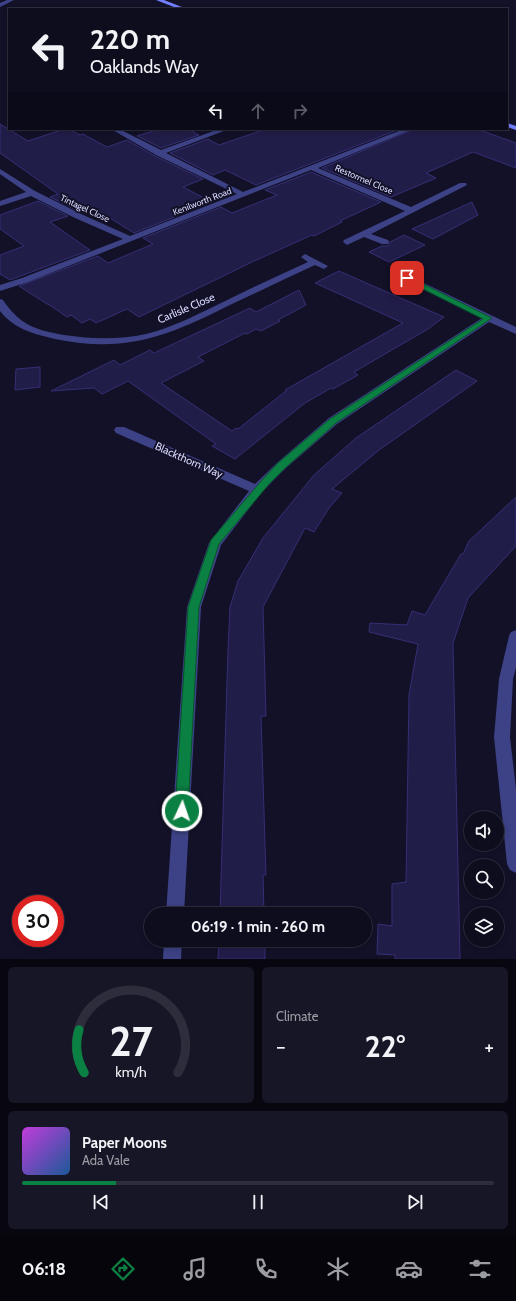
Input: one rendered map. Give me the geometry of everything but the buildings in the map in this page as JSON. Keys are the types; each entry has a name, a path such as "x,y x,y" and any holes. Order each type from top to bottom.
{"street":[{"path":"0,5 11,0"},
{"path":"159,0 181,8"},
{"path":"116,130 244,195"},
{"path":"159,153 223,130"},
{"name":"Kenilworth Road","path":"0,288 25,280 131,239 244,195 310,167 407,130"},
{"name":"Restormel Close","path":"310,167 410,210"},
{"name":"Tintagel Close","path":"0,171 32,193 78,216 131,239"},
{"path":"347,242 463,185"},
{"path":"0,204 32,193"},
{"path":"364,234 385,242"},
{"path":"305,256 324,266"},
{"name":"Carlisle Close","path":"0,302 4,310 14,321 34,332 83,340 109,341 144,337 172,329 314,262"},
{"path":"407,278 516,331"},
{"path":"175,907 194,607 215,543 257,490 333,421 488,318"},
{"name":"Blackthorn Way","path":"120,430 257,490"},
{"path":"516,636 506,679 502,737 516,864"},
{"path":"172,959 173,947"}],"route":[{"path":"182,811 194,607 215,543 257,490 333,421 488,318 407,278"}]}
